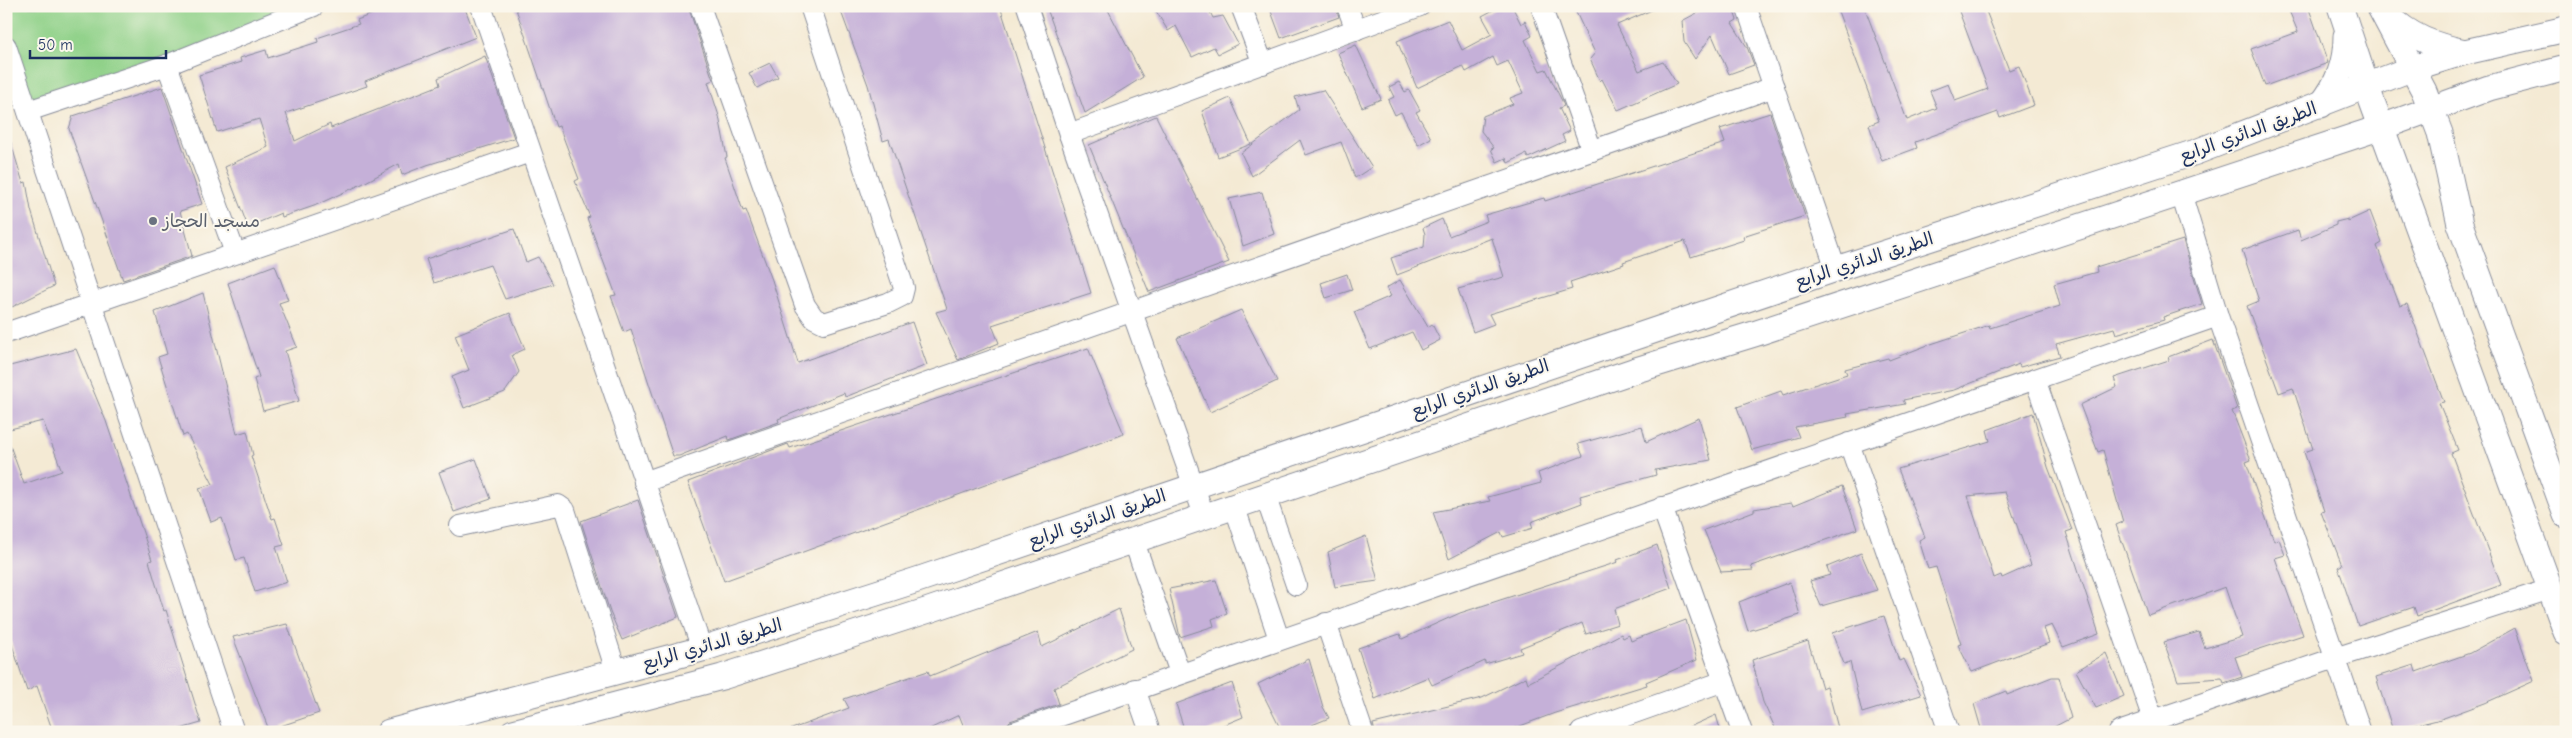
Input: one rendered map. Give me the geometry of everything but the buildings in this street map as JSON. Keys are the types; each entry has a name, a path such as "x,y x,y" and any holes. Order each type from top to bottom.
{"main road":[{"path":"2379,6 2393,21 2427,42 2466,52"},
{"path":"2379,6 2413,68 2440,133 2460,224 2566,515"},
{"path":"2343,15 2366,85 2566,632"},
{"path":"2321,105 2332,91 2340,76 2345,58 2343,15"},
{"name":"الطريق الدائري الرابع","path":"389,732 702,650 917,580 1836,269 2196,152 2413,68 2466,52 2566,29"},
{"name":"الطريق الدائري الرابع","path":"513,732 722,677 929,610 1133,539 1624,374 1754,334 2382,127 2489,88 2566,68"}],"street":[{"path":"28,111 167,65 314,6"},
{"path":"481,6 702,650"},
{"path":"700,6 805,305 814,318 824,324 888,303 902,296 904,288 810,6"},
{"path":"1027,6 1204,515"},
{"path":"1241,6 1263,64"},
{"path":"1347,6 1356,30"},
{"path":"1070,134 1420,6"},
{"path":"1541,6 1592,151"},
{"path":"1746,6 1836,269"},
{"path":"6,46 234,732"},
{"path":"167,65 235,253"},
{"path":"644,482 1774,87"},
{"path":"6,333 91,302 530,152"},
{"path":"2181,193 2218,316 2360,732"},
{"path":"1014,732 1180,673 2218,316"},
{"path":"2035,379 2155,726"},
{"path":"1849,443 1949,732"},
{"path":"1265,495 1296,584"},
{"path":"460,526 558,505 565,510 616,671"},
{"path":"1234,505 1279,639"},
{"path":"1662,507 1742,732"},
{"path":"1133,539 1180,673"},
{"path":"2119,732 2155,726 2335,658 2550,589"},
{"path":"1326,623 1363,732"},
{"path":"1581,732 1724,681"},
{"path":"1135,689 1150,732"}],"green space":[{"path":"6,6 320,6 29,108 6,40"}],"place":[{"name":"مسجد الحجاز","path":"153,221"}]}
